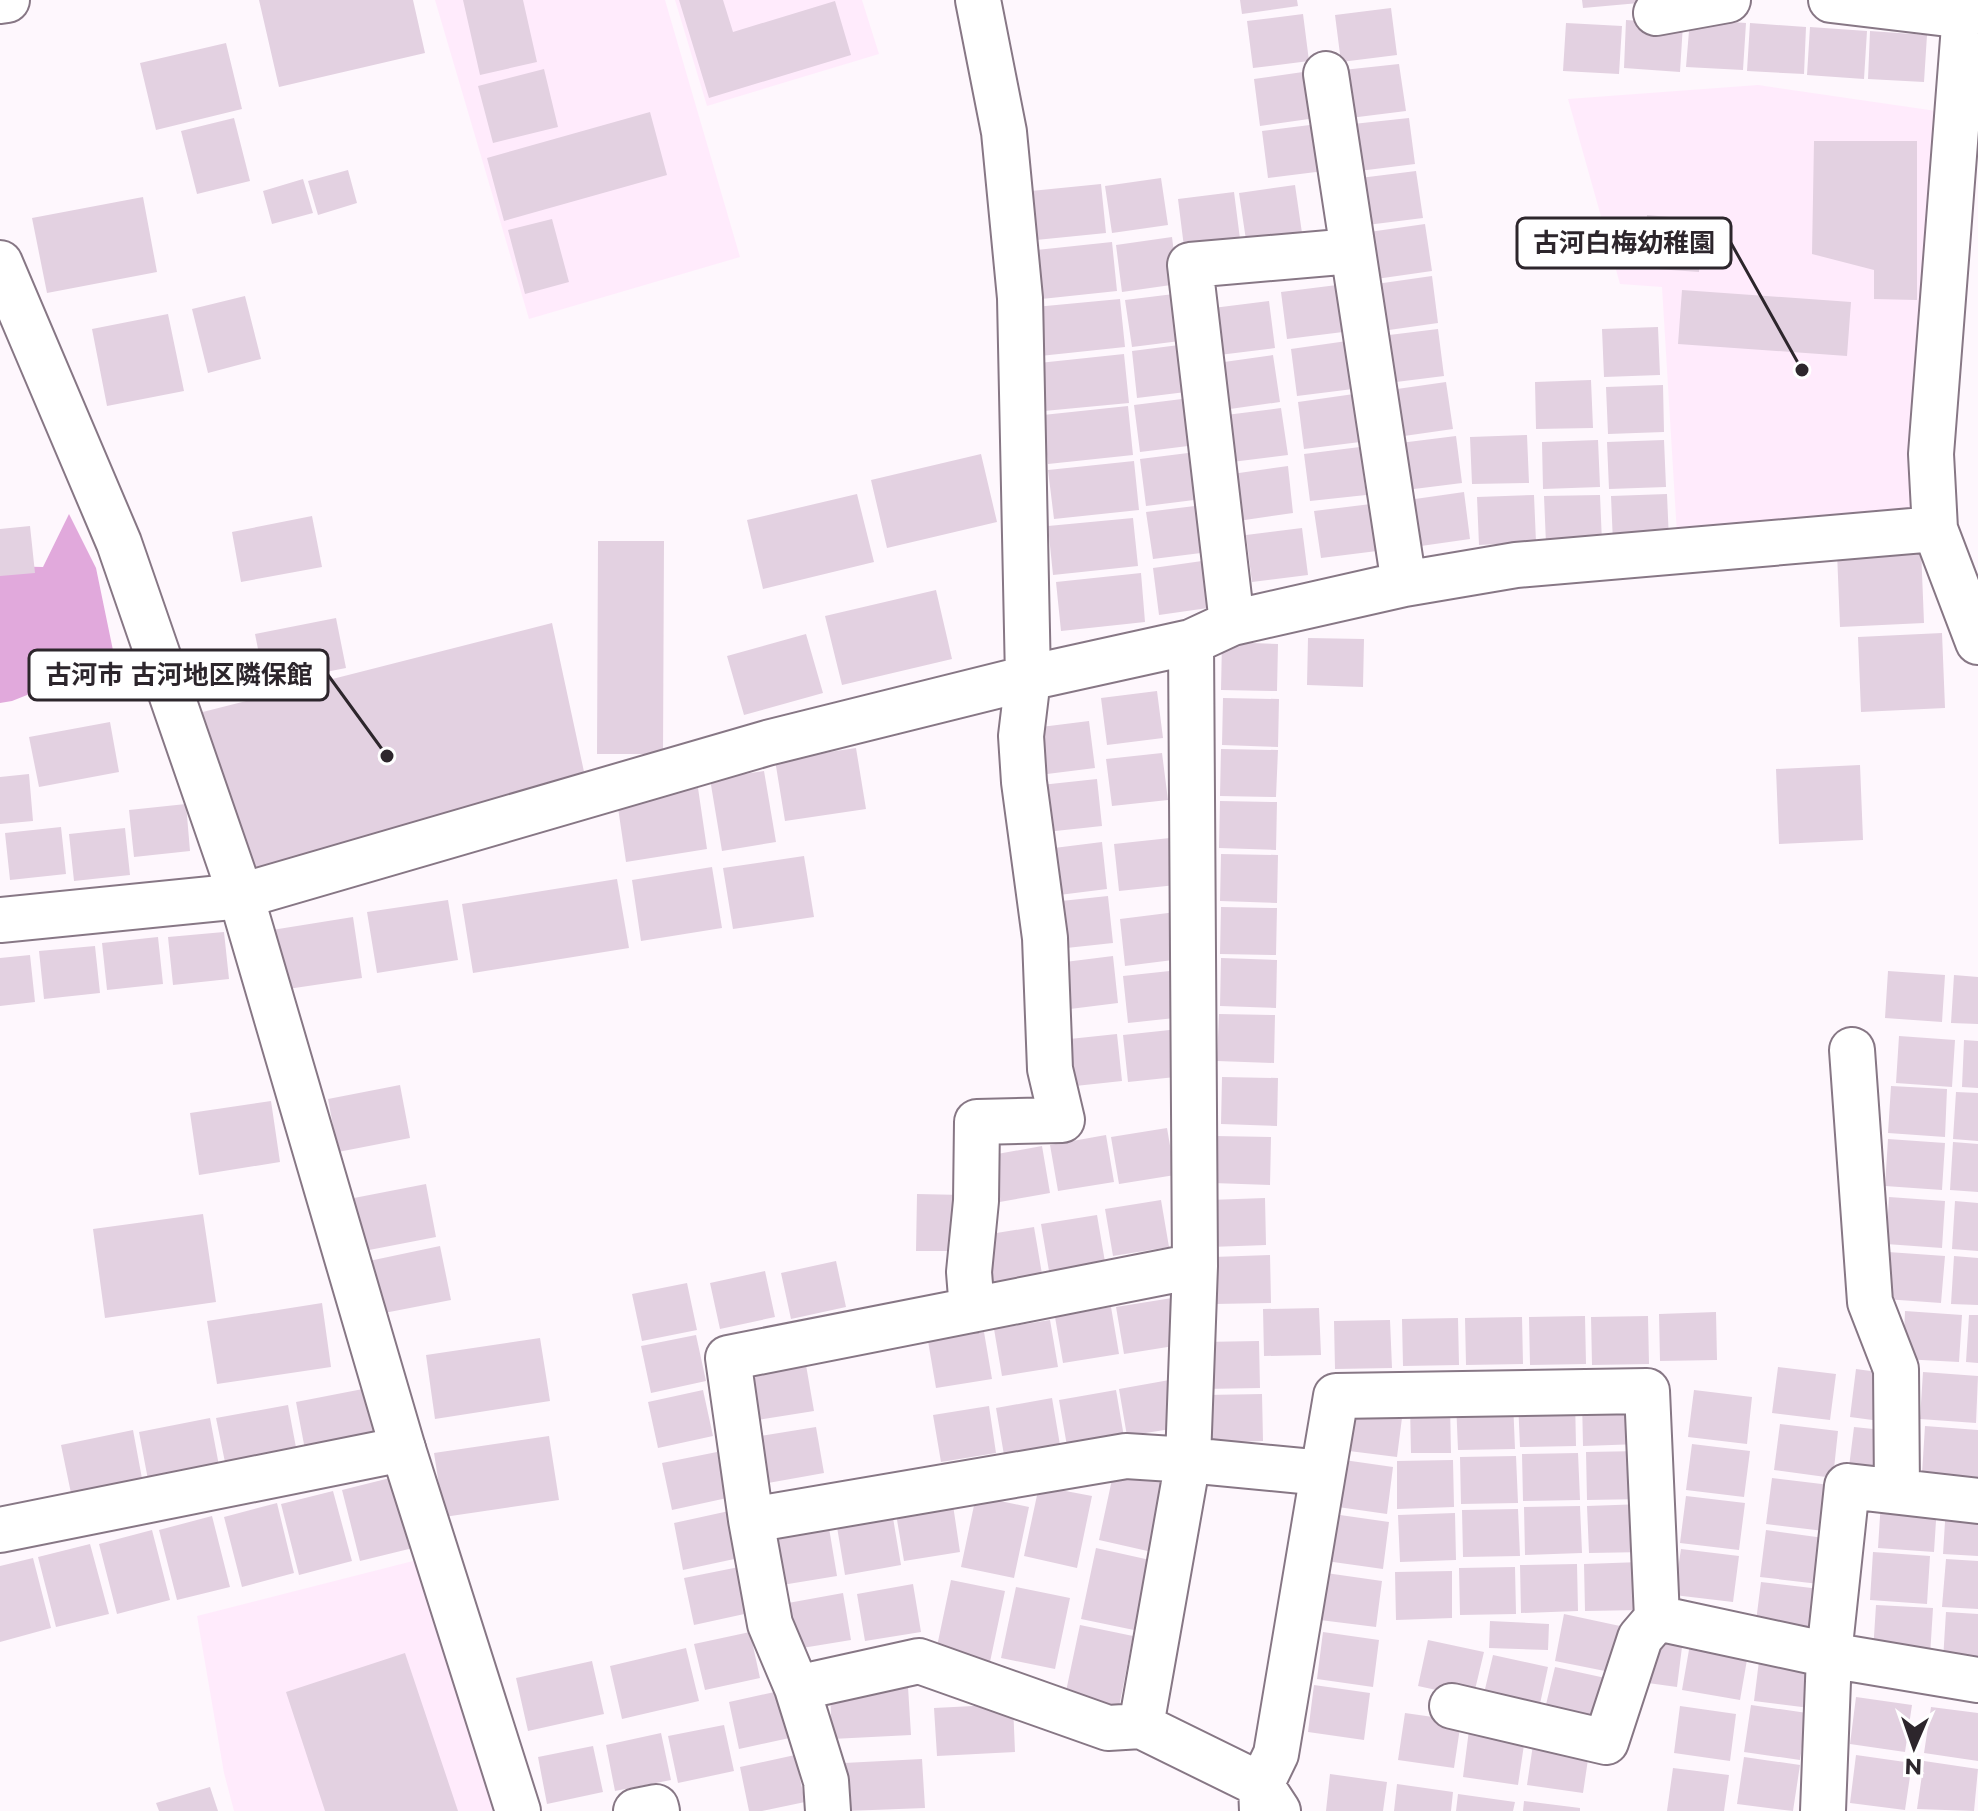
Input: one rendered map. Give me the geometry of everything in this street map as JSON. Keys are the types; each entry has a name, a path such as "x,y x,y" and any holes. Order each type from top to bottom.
{"street":[{"path":"0,1 7,0"},
{"path":"972,1310 969,1272 976,1201 977,1122 1062,1120 1050,1069 1045,938 1034,869 1021,736 1028,678 1020,298 1004,132 978,0"},
{"path":"1656,13 1728,0"},
{"path":"1831,0 1966,8 1931,454 1935,529 1978,642"},
{"path":"1326,74 1404,584"},
{"path":"1232,623 1190,265 1352,251"},
{"path":"0,263 119,543 241,896 403,1449 518,1811"},
{"path":"0,920 241,896 767,743 1028,678 1191,642 1232,623 1404,584 1516,565 1935,529"},
{"path":"1141,1726 1188,1460 1195,1266 1191,642"},
{"path":"1852,1050 1870,1302 1896,1369 1897,1491"},
{"path":"828,1811 826,1781 797,1688 770,1624 751,1520 728,1358 1195,1266"},
{"path":"797,1688 919,1661 1108,1728 1141,1726 1267,1802 1336,1396 1647,1391 1657,1618 1640,1638 1606,1742 1452,1706"},
{"path":"0,1530 403,1449"},
{"path":"751,1520 1126,1456 1323,1473"},
{"path":"1823,1811 1829,1655 1847,1486 1978,1501"},
{"path":"1657,1618 1829,1655 1978,1680"},
{"path":"636,1811 656,1807 657,1811"}],"shaded area":[{"path":"435,0 665,0 740,257 529,319"},
{"path":"675,0 862,0 879,54 707,106"},
{"path":"1758,85 1957,114 1935,529 1678,551 1662,287 1620,284 1568,99"},
{"path":"69,514 96,568 115,660 0,703 0,566 43,567"},
{"path":"417,1560 498,1811 234,1811 224,1773 197,1616"}],"building":[{"path":"259,0 413,0 425,53 279,87"},
{"path":"463,0 523,0 537,62 480,75"},
{"path":"679,0 723,0 733,32 835,1 851,55 709,98"},
{"path":"1240,0 1297,0 1298,6 1242,14"},
{"path":"1582,0 1639,0 1639,3 1583,8"},
{"path":"1391,8 1397,55 1341,62 1335,15"},
{"path":"1303,14 1309,61 1253,68 1247,21"},
{"path":"1690,19 1746,23 1743,70 1686,67"},
{"path":"1626,20 1683,24 1680,72 1624,68"},
{"path":"1566,23 1622,26 1619,74 1563,71"},
{"path":"1750,23 1806,27 1804,74 1747,71"},
{"path":"1810,27 1867,31 1864,79 1807,75"},
{"path":"1870,31 1927,35 1924,82 1868,79"},
{"path":"226,43 242,109 156,130 140,63"},
{"path":"1399,64 1406,111 1350,118 1343,70"},
{"path":"544,69 558,127 493,143 478,86"},
{"path":"1310,71 1316,118 1260,126 1254,79"},
{"path":"650,112 667,175 504,221 487,158"},
{"path":"234,118 250,181 197,194 181,131"},
{"path":"1409,118 1415,164 1359,171 1353,124"},
{"path":"1318,124 1324,171 1268,178 1262,131"},
{"path":"1814,141 1917,141 1917,300 1874,299 1874,270 1812,254"},
{"path":"348,170 357,203 318,215 308,181"},
{"path":"1416,171 1423,218 1367,225 1360,178"},
{"path":"1161,178 1168,225 1112,233 1105,186"},
{"path":"303,179 313,213 272,224 263,191"},
{"path":"1101,184 1106,233 1036,240 1031,191"},
{"path":"1295,185 1302,233 1246,240 1239,193"},
{"path":"1234,192 1240,239 1184,247 1178,199"},
{"path":"143,197 157,272 47,293 32,218"},
{"path":"1647,215 1703,220 1699,272 1643,268"},
{"path":"552,219 569,282 525,294 508,230"},
{"path":"1425,224 1432,271 1376,279 1369,232"},
{"path":"1172,237 1178,284 1122,292 1116,245"},
{"path":"1112,242 1117,291 1032,300 1027,251"},
{"path":"1432,276 1438,323 1382,331 1376,284"},
{"path":"1337,285 1343,332 1287,339 1281,292"},
{"path":"1682,290 1851,302 1847,356 1678,344"},
{"path":"1182,293 1188,340 1132,347 1125,300"},
{"path":"245,296 261,359 208,373 192,309"},
{"path":"1120,299 1125,347 1040,356 1035,307"},
{"path":"1269,301 1275,348 1219,355 1213,308"},
{"path":"168,314 184,391 107,406 92,329"},
{"path":"1658,327 1660,375 1604,377 1602,329"},
{"path":"1438,329 1444,376 1388,383 1381,336"},
{"path":"1347,341 1353,389 1297,396 1291,349"},
{"path":"1187,344 1194,391 1137,398 1132,351"},
{"path":"1124,354 1129,403 1044,411 1039,363"},
{"path":"1273,355 1280,402 1223,410 1217,363"},
{"path":"1591,380 1593,428 1536,429 1535,382"},
{"path":"1446,382 1453,429 1397,437 1390,390"},
{"path":"1663,385 1664,432 1608,434 1606,387"},
{"path":"1354,394 1360,442 1304,449 1298,402"},
{"path":"1190,398 1196,445 1140,452 1134,405"},
{"path":"1128,406 1133,455 1048,464 1043,415"},
{"path":"1281,408 1288,455 1232,462 1226,415"},
{"path":"1527,435 1529,483 1472,484 1470,437"},
{"path":"1456,436 1462,483 1406,490 1400,443"},
{"path":"1598,440 1600,487 1543,489 1542,442"},
{"path":"1664,440 1666,487 1609,489 1607,442"},
{"path":"1360,447 1366,495 1310,501 1304,454"},
{"path":"1196,452 1202,499 1146,506 1140,459"},
{"path":"981,454 997,522 887,548 871,480"},
{"path":"1134,461 1139,510 1054,519 1048,470"},
{"path":"1288,466 1293,513 1238,521 1232,474"},
{"path":"1464,492 1470,539 1414,547 1408,500"},
{"path":"857,494 874,562 763,589 747,520"},
{"path":"1667,494 1669,541 1613,543 1611,496"},
{"path":"1534,495 1536,542 1479,545 1477,497"},
{"path":"1600,495 1602,542 1546,544 1544,496"},
{"path":"1371,504 1377,551 1321,558 1314,511"},
{"path":"1203,505 1209,552 1153,559 1146,512"},
{"path":"312,516 322,567 241,582 232,532"},
{"path":"1133,518 1138,566 1053,575 1048,526"},
{"path":"30,526 35,573 0,576 0,529"},
{"path":"1302,528 1308,575 1252,582 1246,535"},
{"path":"598,541 664,541 663,754 597,754"},
{"path":"1921,548 1924,623 1840,627 1837,552"},
{"path":"1209,560 1215,607 1159,615 1153,568"},
{"path":"1141,573 1145,622 1061,631 1056,582"},
{"path":"936,590 952,659 842,685 825,616"},
{"path":"336,618 346,668 265,684 255,634"},
{"path":"552,623 589,795 241,896 179,718"},
{"path":"1942,633 1945,708 1861,712 1858,637"},
{"path":"806,634 823,693 744,715 727,656"},
{"path":"1308,638 1364,639 1363,687 1307,685"},
{"path":"1222,642 1278,644 1277,691 1221,690"},
{"path":"1157,691 1163,738 1107,745 1101,698"},
{"path":"1223,698 1279,699 1278,747 1222,745"},
{"path":"1089,721 1095,768 1039,775 1033,728"},
{"path":"110,722 119,772 39,787 29,737"},
{"path":"856,748 866,809 785,821 775,760"},
{"path":"1221,749 1278,750 1276,797 1220,796"},
{"path":"1162,753 1168,800 1112,806 1106,759"},
{"path":"1860,765 1863,840 1779,844 1776,769"},
{"path":"764,771 776,842 722,851 710,779"},
{"path":"29,774 33,821 0,824 0,777"},
{"path":"1097,779 1102,826 1046,832 1041,785"},
{"path":"698,788 707,849 626,862 617,801"},
{"path":"1220,801 1277,802 1276,850 1219,848"},
{"path":"186,804 190,851 134,857 129,810"},
{"path":"61,827 66,874 10,880 5,833"},
{"path":"125,828 130,875 74,881 69,834"},
{"path":"1170,838 1176,885 1119,891 1114,844"},
{"path":"1102,842 1107,889 1051,896 1046,849"},
{"path":"1221,854 1278,855 1277,903 1220,901"},
{"path":"804,856 814,917 733,929 723,868"},
{"path":"712,867 722,928 641,941 632,880"},
{"path":"617,879 629,948 473,973 462,904"},
{"path":"1108,896 1113,943 1057,949 1052,902"},
{"path":"448,900 458,960 377,973 367,912"},
{"path":"1221,907 1277,908 1276,955 1220,954"},
{"path":"1176,912 1181,959 1125,966 1120,919"},
{"path":"353,917 362,978 281,990 272,930"},
{"path":"224,932 229,979 173,985 168,937"},
{"path":"158,937 163,984 107,990 102,943"},
{"path":"95,946 100,993 44,999 39,951"},
{"path":"30,955 35,1002 0,1006 0,958"},
{"path":"1113,956 1118,1003 1062,1010 1057,963"},
{"path":"1221,958 1277,960 1276,1008 1220,1006"},
{"path":"1179,970 1184,1017 1128,1023 1123,976"},
{"path":"1888,971 1945,975 1942,1022 1885,1018"},
{"path":"1954,975 1978,977 1978,1024 1951,1023"},
{"path":"1219,1014 1275,1015 1274,1063 1217,1061"},
{"path":"1179,1029 1185,1076 1128,1082 1123,1035"},
{"path":"1117,1034 1122,1081 1066,1087 1060,1040"},
{"path":"1899,1036 1955,1040 1952,1087 1896,1083"},
{"path":"1964,1040 1978,1041 1978,1088 1962,1087"},
{"path":"1222,1077 1278,1078 1277,1126 1221,1124"},
{"path":"400,1085 410,1138 338,1152 328,1099"},
{"path":"1891,1086 1947,1089 1945,1137 1888,1133"},
{"path":"1956,1092 1978,1093 1978,1141 1953,1139"},
{"path":"271,1101 280,1162 199,1175 190,1113"},
{"path":"1167,1128 1175,1175 1119,1184 1111,1137"},
{"path":"1106,1135 1114,1182 1058,1191 1050,1145"},
{"path":"1215,1136 1271,1137 1270,1185 1213,1183"},
{"path":"1888,1139 1945,1143 1942,1190 1885,1186"},
{"path":"1953,1142 1978,1144 1978,1192 1950,1190"},
{"path":"1042,1146 1050,1193 994,1203 986,1156"},
{"path":"426,1184 436,1237 364,1251 354,1198"},
{"path":"917,1194 964,1195 964,1251 916,1251"},
{"path":"1889,1197 1945,1201 1942,1248 1886,1244"},
{"path":"1265,1198 1266,1245 1210,1247 1209,1200"},
{"path":"1161,1200 1169,1247 1113,1256 1105,1209"},
{"path":"1955,1201 1978,1203 1978,1251 1952,1249"},
{"path":"203,1214 216,1302 105,1318 93,1229"},
{"path":"1097,1215 1105,1262 1049,1271 1041,1224"},
{"path":"1034,1227 1042,1274 986,1284 978,1236"},
{"path":"440,1246 451,1300 379,1314 369,1261"},
{"path":"1888,1252 1945,1256 1941,1303 1885,1299"},
{"path":"1270,1255 1271,1303 1214,1304 1213,1257"},
{"path":"1954,1256 1978,1258 1978,1305 1951,1304"},
{"path":"836,1261 846,1307 791,1319 781,1273"},
{"path":"765,1271 775,1317 720,1329 710,1283"},
{"path":"687,1283 697,1330 642,1341 632,1294"},
{"path":"1172,1298 1180,1345 1124,1354 1116,1307"},
{"path":"322,1303 331,1367 217,1384 207,1321"},
{"path":"1111,1307 1119,1354 1063,1363 1055,1317"},
{"path":"1319,1308 1321,1355 1264,1356 1263,1309"},
{"path":"1905,1311 1962,1315 1959,1362 1903,1359"},
{"path":"1716,1312 1717,1360 1660,1361 1659,1314"},
{"path":"1969,1315 1978,1315 1978,1363 1966,1362"},
{"path":"1585,1316 1586,1364 1530,1365 1529,1317"},
{"path":"1648,1316 1649,1364 1592,1365 1591,1317"},
{"path":"1522,1317 1523,1364 1466,1365 1465,1318"},
{"path":"1458,1318 1459,1365 1403,1366 1402,1319"},
{"path":"1050,1320 1058,1367 1002,1376 994,1329"},
{"path":"1390,1320 1392,1368 1335,1369 1334,1321"},
{"path":"984,1332 992,1379 936,1388 928,1341"},
{"path":"696,1335 706,1381 651,1393 641,1346"},
{"path":"540,1338 550,1401 435,1419 426,1355"},
{"path":"1259,1341 1260,1388 1203,1389 1202,1342"},
{"path":"806,1365 814,1411 758,1420 750,1374"},
{"path":"1778,1367 1836,1374 1830,1420 1772,1413"},
{"path":"1856,1369 1885,1373 1880,1421 1850,1417"},
{"path":"1923,1372 1978,1376 1976,1423 1920,1419"},
{"path":"1175,1379 1183,1427 1127,1436 1119,1389"},
{"path":"368,1388 378,1442 306,1455 296,1402"},
{"path":"703,1390 713,1436 658,1448 648,1402"},
{"path":"1116,1390 1124,1437 1067,1446 1059,1400"},
{"path":"1694,1390 1752,1397 1747,1444 1688,1437"},
{"path":"1262,1394 1263,1441 1206,1443 1205,1395"},
{"path":"1639,1397 1640,1444 1583,1446 1582,1398"},
{"path":"1052,1398 1060,1445 1004,1455 996,1408"},
{"path":"1575,1398 1576,1446 1520,1447 1518,1400"},
{"path":"1513,1401 1515,1449 1458,1450 1456,1402"},
{"path":"1347,1402 1403,1410 1397,1457 1341,1450"},
{"path":"288,1405 298,1458 227,1472 216,1418"},
{"path":"1410,1405 1450,1405 1451,1453 1411,1453"},
{"path":"989,1406 996,1453 941,1462 933,1415"},
{"path":"210,1418 220,1471 149,1485 139,1432"},
{"path":"1780,1424 1838,1431 1833,1478 1774,1470"},
{"path":"1925,1426 1978,1430 1978,1477 1922,1474"},
{"path":"816,1427 824,1473 768,1483 760,1436"},
{"path":"1854,1427 1883,1430 1878,1478 1848,1475"},
{"path":"133,1430 143,1484 72,1498 61,1445"},
{"path":"549,1436 559,1500 444,1517 434,1453"},
{"path":"1692,1444 1750,1451 1744,1497 1686,1490"},
{"path":"1642,1451 1643,1499 1587,1500 1586,1452"},
{"path":"717,1452 727,1498 672,1510 662,1463"},
{"path":"1578,1453 1580,1500 1523,1501 1522,1454"},
{"path":"1516,1456 1518,1503 1461,1504 1460,1457"},
{"path":"1337,1459 1393,1467 1387,1514 1331,1506"},
{"path":"1453,1460 1454,1507 1397,1509 1397,1461"},
{"path":"1114,1470 1167,1480 1152,1552 1099,1540"},
{"path":"394,1477 413,1548 360,1561 342,1490"},
{"path":"1772,1478 1830,1485 1824,1531 1766,1524"},
{"path":"1039,1486 1092,1496 1077,1568 1024,1556"},
{"path":"333,1491 352,1561 299,1575 281,1504"},
{"path":"976,1496 1029,1507 1014,1578 961,1567"},
{"path":"1686,1496 1745,1503 1739,1550 1680,1543"},
{"path":"1881,1501 1937,1505 1934,1552 1878,1548"},
{"path":"277,1503 294,1573 242,1587 224,1517"},
{"path":"1644,1504 1646,1552 1589,1553 1587,1506"},
{"path":"953,1505 960,1552 904,1561 896,1514"},
{"path":"1580,1506 1582,1553 1525,1555 1524,1507"},
{"path":"1946,1506 1978,1508 1978,1556 1943,1554"},
{"path":"1518,1509 1520,1556 1463,1557 1462,1510"},
{"path":"729,1511 739,1558 683,1570 674,1523"},
{"path":"1455,1513 1456,1560 1400,1562 1398,1515"},
{"path":"1333,1514 1389,1522 1383,1569 1326,1561"},
{"path":"212,1516 230,1587 177,1600 159,1530"},
{"path":"893,1518 901,1565 845,1575 837,1527"},
{"path":"829,1528 837,1576 782,1585 774,1538"},
{"path":"152,1530 170,1600 117,1614 99,1544"},
{"path":"1766,1530 1824,1538 1819,1584 1760,1577"},
{"path":"90,1544 109,1614 56,1627 38,1557"},
{"path":"1096,1548 1150,1560 1134,1630 1081,1619"},
{"path":"1681,1549 1739,1556 1733,1602 1674,1595"},
{"path":"1873,1552 1930,1556 1927,1604 1870,1600"},
{"path":"33,1558 51,1628 0,1642 0,1566"},
{"path":"1946,1559 1978,1561 1978,1609 1942,1607"},
{"path":"1641,1562 1642,1610 1585,1611 1584,1564"},
{"path":"1577,1564 1578,1611 1521,1613 1520,1565"},
{"path":"739,1567 749,1613 694,1625 684,1578"},
{"path":"1515,1567 1516,1614 1460,1615 1459,1568"},
{"path":"1452,1571 1452,1618 1396,1620 1395,1572"},
{"path":"1326,1573 1382,1581 1376,1627 1320,1620"},
{"path":"951,1580 1005,1591 990,1662 936,1651"},
{"path":"1761,1582 1820,1589 1813,1636 1755,1629"},
{"path":"913,1584 921,1632 865,1641 857,1594"},
{"path":"1016,1587 1070,1598 1055,1669 1001,1658"},
{"path":"843,1593 851,1640 796,1649 788,1603"},
{"path":"1876,1605 1933,1608 1930,1656 1873,1652"},
{"path":"1946,1612 1978,1614 1978,1662 1943,1660"},
{"path":"1564,1614 1620,1626 1610,1672 1555,1661"},
{"path":"1490,1621 1549,1624 1548,1650 1489,1648"},
{"path":"1080,1625 1133,1636 1119,1707 1065,1696"},
{"path":"750,1632 760,1678 705,1690 694,1644"},
{"path":"1323,1632 1379,1640 1373,1687 1317,1679"},
{"path":"1653,1635 1683,1639 1677,1687 1648,1683"},
{"path":"1428,1640 1484,1652 1473,1698 1418,1686"},
{"path":"1690,1644 1748,1654 1740,1700 1682,1690"},
{"path":"686,1648 699,1701 622,1719 610,1666"},
{"path":"405,1653 458,1811 325,1811 286,1692"},
{"path":"1760,1653 1816,1661 1810,1708 1754,1701"},
{"path":"1493,1655 1548,1667 1538,1713 1482,1702"},
{"path":"592,1661 604,1714 528,1731 516,1678"},
{"path":"1555,1667 1610,1679 1600,1725 1544,1713"},
{"path":"1314,1685 1370,1693 1364,1740 1308,1732"},
{"path":"908,1687 911,1735 832,1739 830,1690"},
{"path":"784,1690 794,1737 739,1749 729,1702"},
{"path":"1856,1697 1912,1705 1905,1752 1850,1744"},
{"path":"1013,1704 1015,1752 937,1756 934,1708"},
{"path":"1751,1705 1807,1713 1800,1760 1744,1752"},
{"path":"1680,1706 1736,1714 1730,1761 1674,1753"},
{"path":"1931,1707 1978,1713 1978,1761 1924,1753"},
{"path":"1405,1713 1461,1721 1454,1768 1398,1760"},
{"path":"724,1725 734,1771 678,1783 668,1736"},
{"path":"1469,1730 1525,1738 1518,1785 1463,1777"},
{"path":"661,1733 671,1780 615,1791 606,1745"},
{"path":"1534,1738 1590,1746 1583,1793 1527,1785"},
{"path":"593,1746 603,1792 547,1804 538,1757"},
{"path":"795,1755 805,1802 749,1811 740,1767"},
{"path":"1856,1755 1912,1763 1905,1810 1850,1803"},
{"path":"1744,1757 1800,1765 1793,1811 1737,1804"},
{"path":"922,1759 925,1808 846,1811 844,1763"},
{"path":"1924,1761 1978,1769 1974,1811 1917,1809"},
{"path":"1673,1768 1729,1775 1724,1811 1667,1811"},
{"path":"1330,1774 1387,1782 1383,1811 1326,1811"},
{"path":"1397,1784 1453,1792 1451,1811 1394,1811"},
{"path":"210,1787 218,1811 159,1811 156,1803"},
{"path":"1458,1794 1515,1802 1513,1811 1456,1811"},
{"path":"1524,1801 1580,1808 1580,1811 1523,1811"}],"place":[{"name":"古河白梅幼稚園","path":"1802,370"},
{"name":"古河市 古河地区隣保館","path":"387,756"}]}
